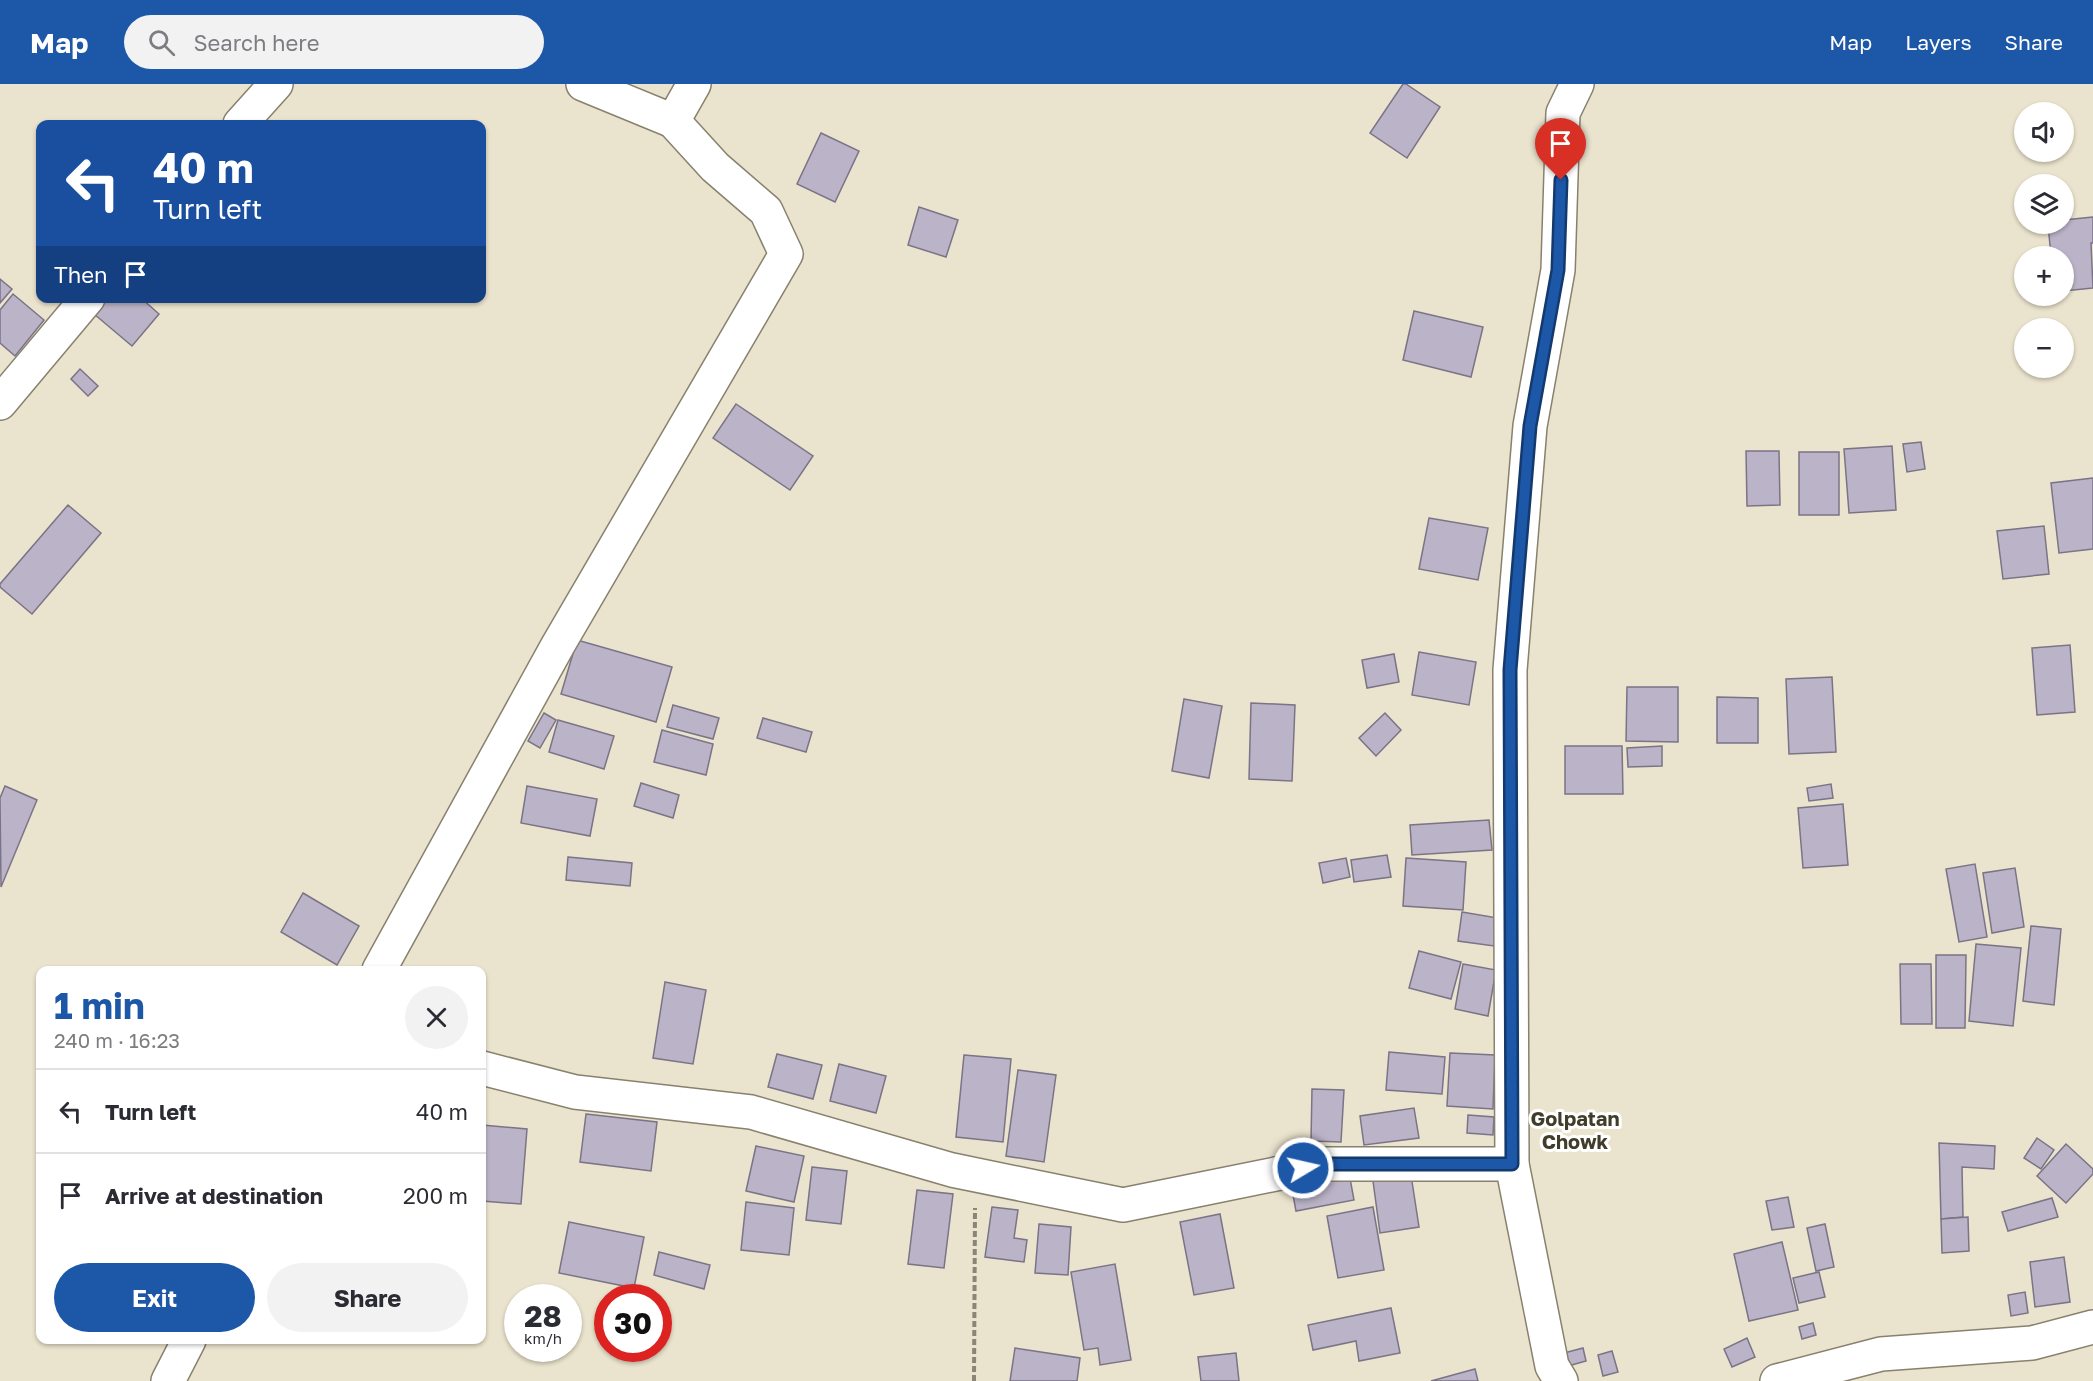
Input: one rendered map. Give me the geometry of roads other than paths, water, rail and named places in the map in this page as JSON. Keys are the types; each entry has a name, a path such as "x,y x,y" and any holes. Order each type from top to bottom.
{"street":[{"path":"244,120 276,84"},
{"path":"381,966 558,645 786,254 766,211 715,167 673,121 583,84"},
{"path":"673,121 694,84"},
{"path":"1561,1381 1552,1366 1512,1164 1510,670 1530,426 1558,270 1563,112 1578,84"},
{"path":"0,403 84,303"},
{"path":"486,1069 575,1092 751,1112 952,1170 1123,1205 1325,1164 1512,1164"},
{"path":"1777,1381 1881,1354 2032,1343 2093,1327"},
{"path":"168,1381 187,1344"}],"district":[{"name":"Golpatan Chowk","path":"1575,1130"}]}
